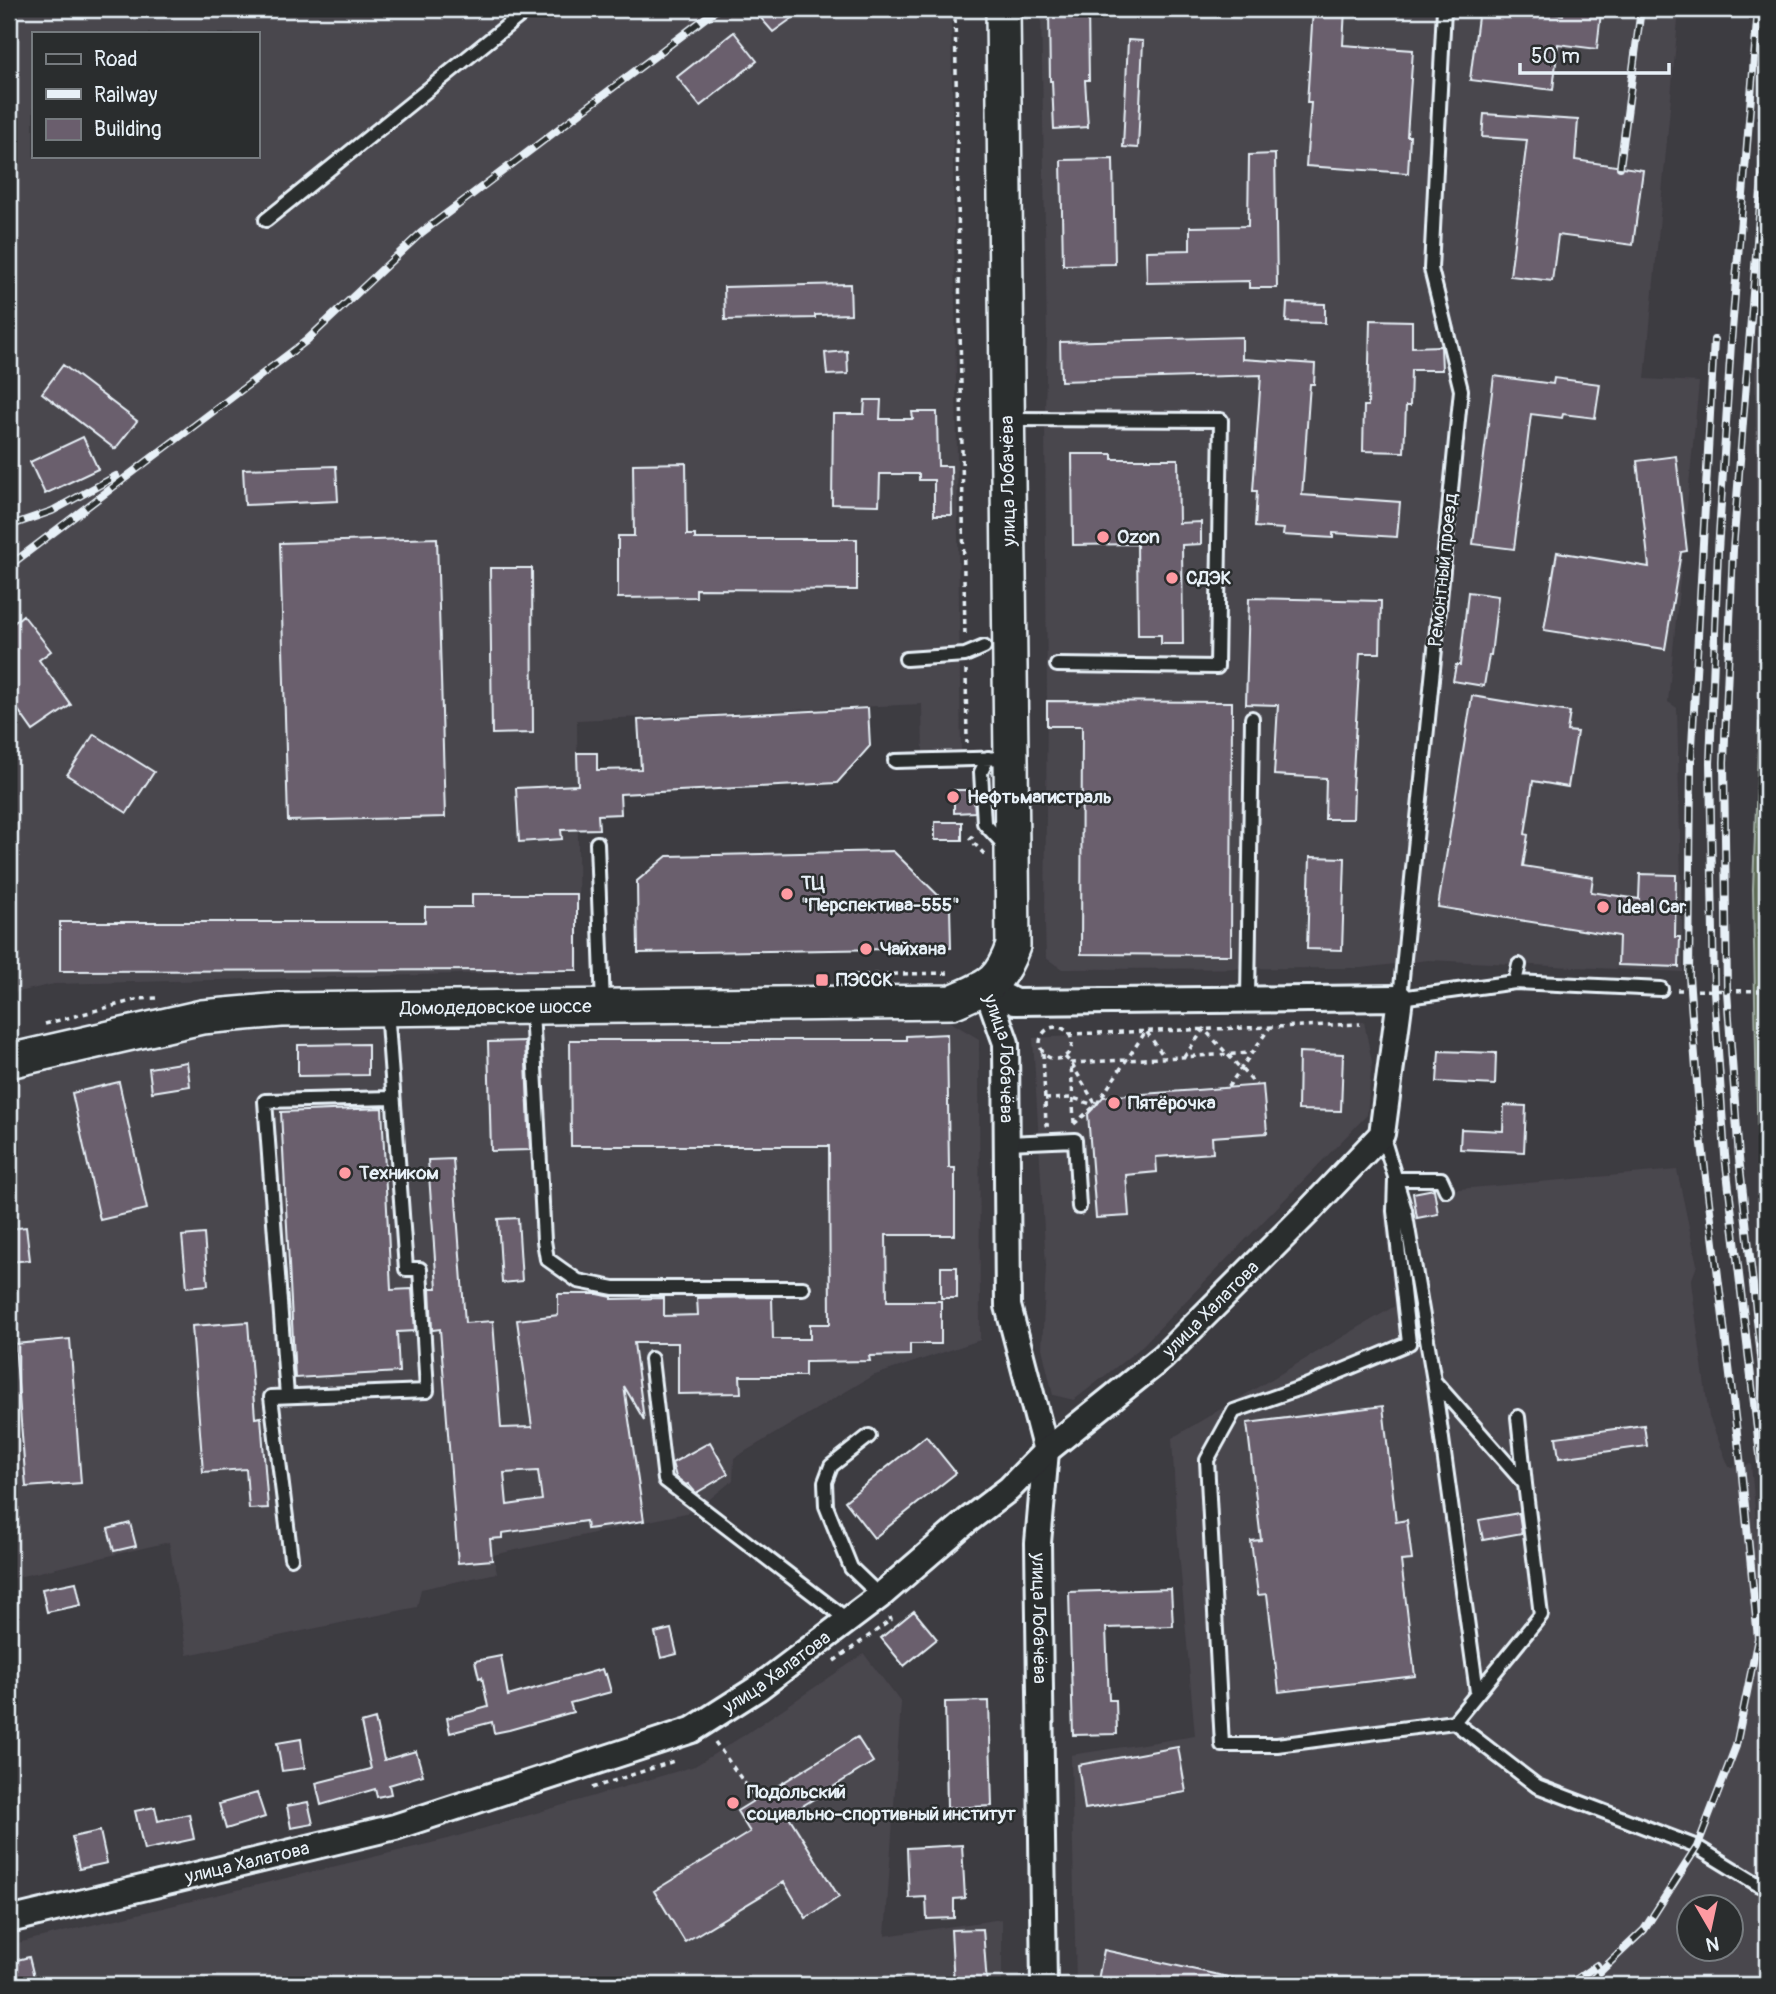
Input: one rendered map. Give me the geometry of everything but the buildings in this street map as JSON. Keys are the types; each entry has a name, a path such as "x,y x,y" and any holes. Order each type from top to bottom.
{"main road":[{"name":"улица Лобачёва","path":"973,980 1005,969 1013,946 1001,857 999,758 1008,419 1003,9"},
{"name":"Домодедовское шоссе","path":"9,1061 202,1017 281,1010 952,1002 973,980"}],"street":[{"path":"973,980 1015,1002 1400,998"},
{"name":"улица Лобачёва","path":"973,980 1006,1043 1008,1306 1046,1451 1038,1544 1044,1985"},
{"name":"Ремонтный проезд","path":"1382,1134 1400,998"},
{"name":"улица Халатова","path":"9,1920 396,1827 692,1730 758,1688 849,1621 1009,1489 1046,1451 1163,1357 1382,1134"}],"lane":[{"path":"267,220 528,9"},
{"name":"Ремонтный проезд","path":"1400,998 1461,390 1431,269 1444,9"},
{"path":"1008,419 1221,420 1217,667 1057,665"},
{"path":"906,659 965,655 984,647"},
{"path":"1248,999 1252,718"},
{"path":"895,761 999,758"},
{"path":"999,758 981,772 984,823 1001,857"},
{"path":"597,843 603,1006"},
{"path":"1515,982 1520,965"},
{"path":"1400,998 1515,982 1661,989"},
{"path":"532,1007 547,1259 578,1281 614,1288 803,1288"},
{"path":"290,1558 271,1397 427,1391 420,1269 406,1269 387,1009"},
{"path":"287,1396 265,1101 393,1098"},
{"path":"1382,1134 1405,1210 1434,1381 1477,1692"},
{"path":"1007,1143 1075,1140 1079,1207"},
{"path":"1395,1180 1441,1179 1447,1190"},
{"path":"1395,1180 1394,1211 1409,1343 1303,1387 1234,1411 1207,1460 1222,1745 1277,1745 1454,1722 1537,1786 1697,1847 1759,1885"},
{"path":"651,1359 665,1480 849,1621"},
{"path":"1434,1381 1525,1484"},
{"path":"1454,1722 1541,1615 1518,1417"},
{"path":"869,1436 831,1466 825,1482 826,1506 851,1568 880,1596"}],"path":[{"path":"955,9 967,759"},
{"path":"984,823 970,839 1001,857"},
{"path":"848,975 973,980"},
{"path":"1661,989 1766,991 1767,1087"},
{"path":"35,1026 139,999 167,998"},
{"path":"1068,1034 1360,1024"},
{"path":"1228,1087 1270,1027"},
{"path":"1056,1124 1046,1125 1040,1042 1044,1032 1059,1028 1068,1034 1072,1044 1064,1057"},
{"path":"1204,1029 1256,1085"},
{"path":"1184,1057 1204,1029"},
{"path":"1146,1031 1165,1058"},
{"path":"1065,1124 1074,1123 1096,1105 1146,1031"},
{"path":"1042,1052 1050,1058 1064,1057 1071,1063 1096,1105"},
{"path":"1071,1063 1252,1054"},
{"path":"1071,1063 1074,1123"},
{"path":"1045,1099 1073,1098 1096,1105"},
{"path":"715,1742 756,1799"}],"shaded area":[{"path":"9,9 951,9 961,756 923,753 922,704 577,720 579,971 54,984 9,994"},
{"path":"1041,9 1679,9 1645,379 1699,382 1668,702 1677,708 1683,972 1428,960 1362,968 1062,969 1046,958 1047,337"},
{"path":"1755,366 1767,366 1767,729 1759,723"},
{"path":"947,1020 979,1039 980,1340 872,1376 734,1458 733,1480 695,1511 493,1555 497,1573 421,1589 417,1607 187,1655 169,1542 9,1579 9,1077 233,1025"},
{"path":"1364,1022 1372,1062 1367,1115 1139,1349 1074,1400 1053,1395 1042,1348 1046,1266 1033,1038"},
{"path":"1677,1170 1697,1265 1691,1282 1709,1417 1729,1467 1751,1464 1767,1649 1767,1985 1076,1985 1071,1755 1195,1736 1172,1438 1395,1306 1383,1209 1413,1193"},
{"name":"Подольский социально-спортивный институт","path":"864,1654 901,1703 885,1936 1002,1919 1002,1985 9,1985 9,1945 448,1839 695,1766"}],"green space":[{"path":"1759,723 1767,729 1767,1233 1758,1164 1753,889"}],"railway":[{"path":"9,566 306,341 421,233 717,9"},
{"path":"1620,167 1641,9"},
{"path":"1758,9 1731,343 1718,551 1710,763 1714,991 1725,1155 1761,1463 1767,1491"},
{"path":"1767,114 1733,550 1724,762 1727,991 1739,1158 1767,1410"},
{"path":"1586,1985 1644,1930 1697,1847 1736,1746 1758,1638 1741,1466 1701,1136 1689,976 1691,765 1714,340"},
{"path":"1763,514 1767,363"},
{"path":"9,526 52,511 116,476"},
{"path":"1568,1985 1597,1965"},
{"path":"860,1985 893,1982 907,1985"}],"place":[{"name":"Ozon","path":"1103,537"},
{"name":"СДЭК","path":"1172,578"},
{"name":"Нефтьмагистраль","path":"953,797"},
{"name":"ТЦ \"Перспектива-555\"","path":"787,894"},
{"name":"Ideal Car","path":"1603,907"},
{"name":"Чайхана","path":"866,949"},
{"name":"ПЭССК","path":"822,980"},
{"name":"Пятёрочка","path":"1114,1103"},
{"name":"Техником","path":"345,1173"},
{"name":"Подольский социально-спортивный институт","path":"733,1803"}]}
